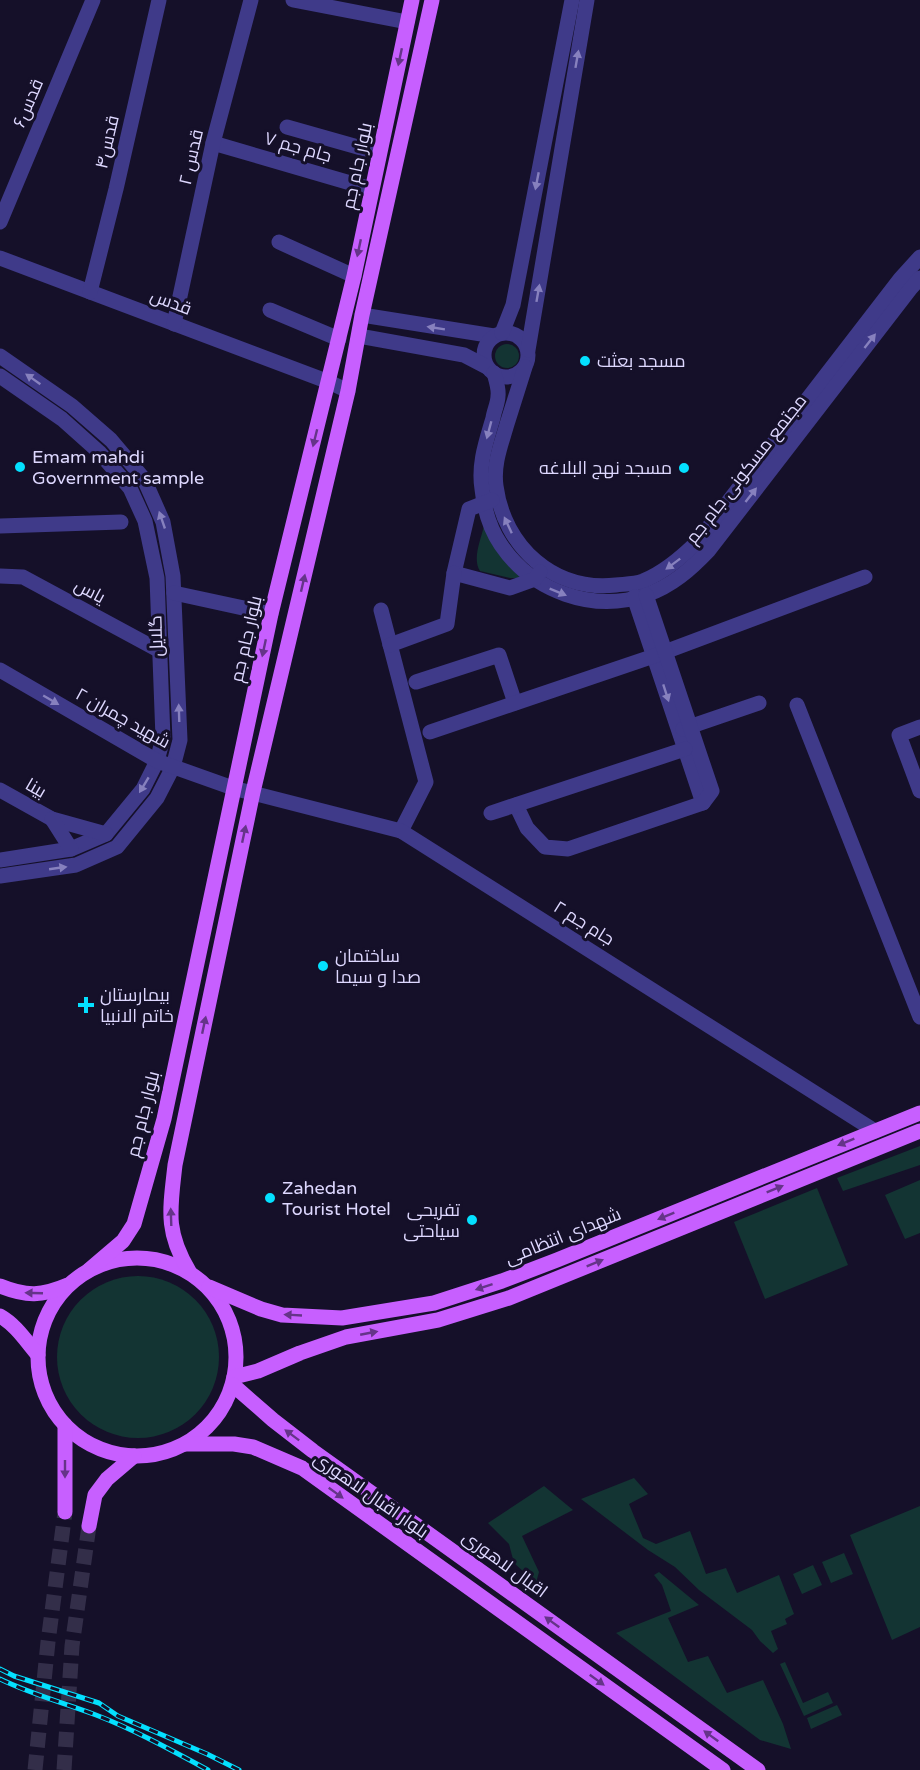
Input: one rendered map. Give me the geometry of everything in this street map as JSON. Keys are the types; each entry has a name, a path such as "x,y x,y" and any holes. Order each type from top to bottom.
{"main road":[{"name":"بلوار جام جم","path":"89,1270 123,1241 134,1224 164,1119 271,614 354,276 412,0"},
{"name":"بلوار جام جم","path":"189,1271 178,1253 171,1225 170,1207 175,1165 253,792 348,392 362,315 432,0"},
{"path":"392,95 411,98"},
{"name":"شهدای انتظامی","path":"209,1287 261,1309 282,1315 342,1318 434,1303 557,1260 920,1113"},
{"name":"شهدای انتظامی","path":"234,1381 300,1353 346,1337 448,1317 509,1298 920,1131"},
{"path":"0,1286 14,1292 39,1294 53,1292 68,1285 89,1270 113,1260 139,1257 165,1261 189,1271 209,1287 225,1308 234,1332 237,1358 234,1381 222,1408 206,1429 185,1444 160,1454 134,1456 100,1449 85,1442 64,1425 50,1404 40,1380 38,1354 42,1329 48,1313 68,1285"},
{"path":"557,1260 562,1276"},
{"path":"0,1316 7,1320 38,1354"},
{"name":"اقبال لاهوری","path":"234,1381 273,1420 313,1451 758,1770"},
{"path":"64,1425 65,1512"},
{"name":"بلوار اقبال لاهوری","path":"185,1444 234,1444 254,1447 302,1468 723,1770"},
{"path":"89,1526 95,1495 107,1479 134,1456"}],"street":[{"name":"قدس۶","path":"0,222 93,0"},
{"name":"قدس۴","path":"90,292 159,0"},
{"name":"قدس ۲","path":"174,324 213,143 251,0"},
{"path":"293,0 407,22"},
{"path":"528,351 572,87 575,25 572,0"},
{"path":"491,370 484,354 485,347 498,334 513,305 556,84 575,25 587,0"},
{"path":"556,84 572,87"},
{"path":"287,127 379,153"},
{"name":"جام جم ۷","path":"213,143 372,189"},
{"path":"543,150 561,154"},
{"path":"279,242 354,276"},
{"path":"523,253 544,257"},
{"name":"مجتمع مسکونی جام جم","path":"909,290 920,257"},
{"name":"قدس","path":"0,258 328,382 348,392"},
{"name":"مجتمع مسکونی جام جم","path":"539,573 556,592 579,599 601,602 640,596 675,581 709,550 726,516 803,416 920,279"},
{"path":"270,310 339,339"},
{"path":"359,336 464,355 500,376 514,376 525,367 529,356 526,344 516,334 498,334 362,315"},
{"name":"گلایل","path":"0,356 72,406 111,440 144,479 164,522 173,576 180,740 173,767 157,798 117,847 76,866 0,876"},
{"name":"مجتمع مسکونی جام جم","path":"525,367 495,466 491,500 491,524 501,545 517,564 539,573 582,585 601,587 642,581 667,568 726,516"},
{"name":"مجتمع مسکونی جام جم","path":"491,370 499,395 480,465 491,500"},
{"name":"گلایل","path":"0,376 69,426 99,452 130,488 145,521 157,578 163,738 158,761 143,789 106,834 71,849 0,860"},
{"path":"390,645 447,624 454,573 469,509 491,500"},
{"path":"0,526 121,522"},
{"path":"454,573 510,588 539,573"},
{"name":"یاس","path":"0,576 23,577 160,651"},
{"path":"430,732 660,654 865,577"},
{"path":"174,593 271,614"},
{"path":"640,596 707,797"},
{"path":"381,610 426,782 401,831"},
{"path":"416,682 499,655 515,703"},
{"name":"شهید چمران ۲","path":"0,670 158,761 233,788 253,792"},
{"path":"684,729 759,703"},
{"path":"797,705 920,1017"},
{"path":"920,727 899,735 920,790"},
{"path":"684,729 684,749 707,797"},
{"path":"491,813 684,749"},
{"name":"بینا","path":"0,790 52,819"},
{"name":"جام جم ۲","path":"253,792 401,831 875,1131"},
{"path":"516,805 527,828 545,847 568,849 707,797"},
{"path":"52,819 106,834"},
{"path":"52,819 71,849"}],"green space":[{"path":"507,344 512,345 518,351 518,361 512,367 507,368 502,367 496,361 495,356 496,351 502,345"},
{"path":"484,526 519,574 519,578 480,571 477,555"},
{"path":"920,1146 920,1165 843,1191 837,1178"},
{"path":"920,1180 920,1233 905,1239 885,1195"},
{"path":"817,1188 848,1265 765,1299 734,1222"},
{"path":"138,1276 154,1277 169,1282 195,1300 213,1326 218,1341 218,1373 213,1388 195,1414 169,1432 154,1437 138,1438 122,1437 107,1432 81,1414 63,1388 58,1373 57,1357 58,1341 63,1326 81,1300 107,1282 122,1277"},
{"path":"634,1478 648,1494 629,1504 643,1538 656,1544 690,1531 706,1574 726,1568 737,1593 779,1575 794,1614 785,1619 787,1624 771,1631 778,1649 773,1653 752,1630 699,1590 675,1567 648,1550 581,1499"},
{"path":"544,1486 573,1510 522,1536 539,1572 536,1583 514,1563 509,1544 488,1523"},
{"path":"920,1506 920,1627 892,1640 850,1535"},
{"path":"844,1553 853,1574 831,1583 822,1562"},
{"path":"813,1565 822,1585 802,1594 793,1574"},
{"path":"659,1572 699,1605 668,1618 688,1662 708,1656 727,1693 763,1680 783,1724 791,1749 760,1740 616,1633 671,1611 662,1585 654,1575"},
{"path":"785,1662 803,1703 828,1692 833,1703 804,1716 780,1664"},
{"path":"837,1705 842,1715 811,1729 807,1718"}],"tunnel":[{"path":"35,1770 48,1642 65,1512"},
{"path":"64,1770 72,1646 89,1526"}],"railway":[{"path":"0,1669 14,1676 99,1703 118,1716 239,1770"},
{"path":"0,1679 110,1721 208,1770"}],"place":[{"name":"مسجد بعثت","path":"585,361"},
{"name":"Emam mahdi Government sample","path":"20,467"},
{"name":"مسجد نهج البلاغه","path":"684,468"},
{"name":"ساختمان صدا و سیما","path":"323,966"},
{"name":"بیمارستان خاتم الانبیا","path":"86,1005"},
{"name":"Zahedan Tourist Hotel","path":"270,1198"},
{"name":"تفریحی سیاحتی","path":"472,1220"}]}
